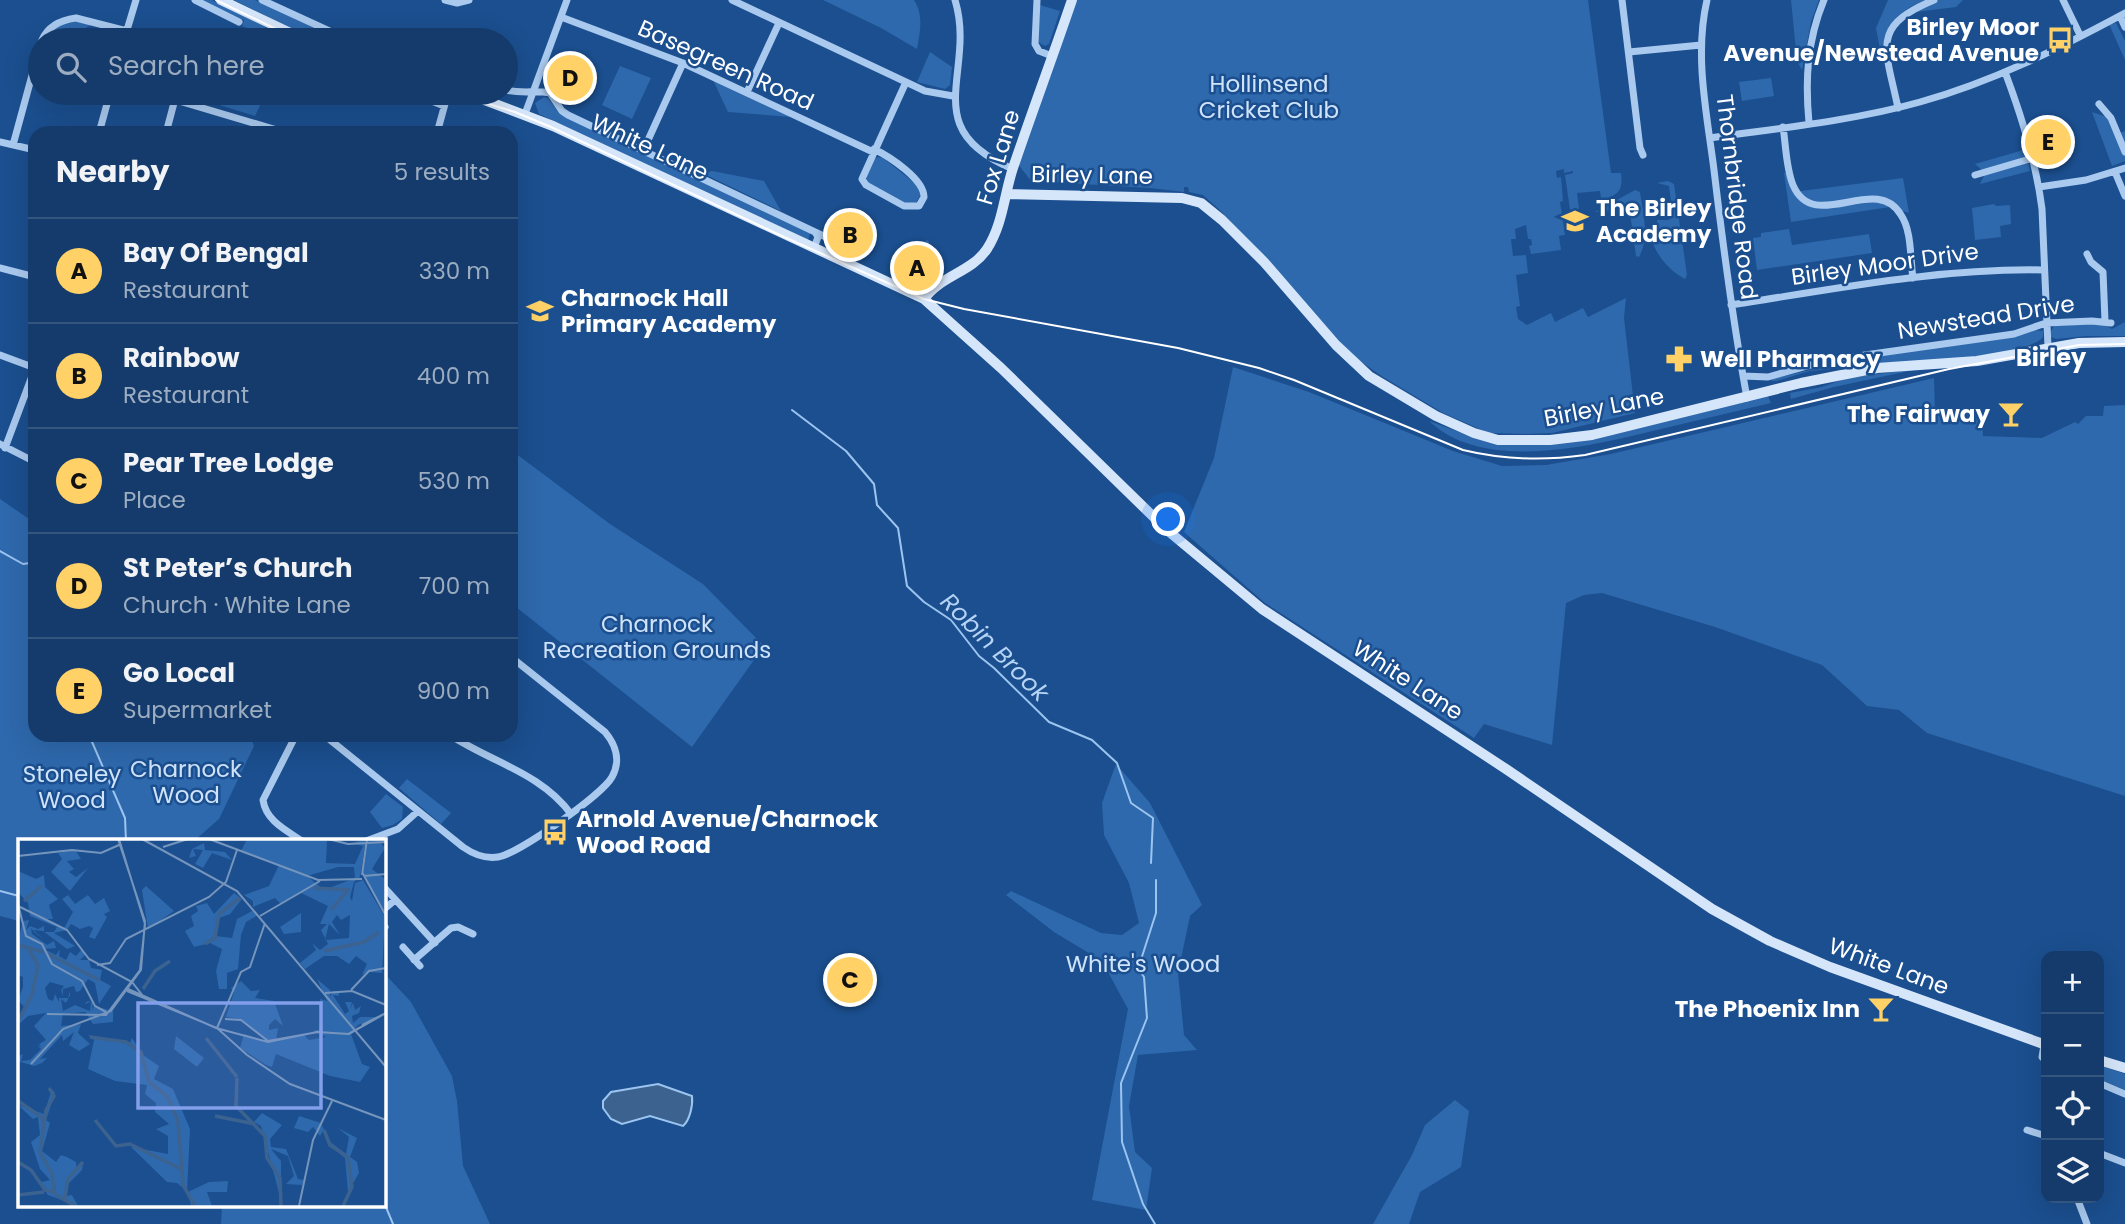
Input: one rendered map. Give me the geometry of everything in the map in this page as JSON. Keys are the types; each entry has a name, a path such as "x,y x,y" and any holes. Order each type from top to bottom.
{"main road":[{"path":"221,0 279,28"},
{"name":"Fox Lane","path":"924,299 937,285 982,256 998,225 1013,169 1072,0"},
{"name":"White Lane","path":"500,105 525,114 924,299 1001,368 1167,530 1269,614 1506,768 1712,909 1770,941 1830,967 2041,1044"},
{"name":"Birley Lane","path":"1007,194 1182,198 1200,203 1222,220 1264,262 1342,351 1369,376 1436,416 1492,439 1523,442 1578,437 1818,379 1881,367 1977,361 2048,347 2092,342 2125,342"},
{"path":"2104,1061 2125,1068"}],"street":[{"path":"128,28 136,0"},
{"path":"195,0 239,22"},
{"path":"262,0 323,28"},
{"path":"445,0 457,3 470,0"},
{"path":"525,114 567,0"},
{"path":"732,0 925,91 953,96"},
{"path":"955,0 960,18 961,43 953,96 959,121 973,144 996,162 1013,169"},
{"path":"1037,0 1035,44 1039,51 1052,56"},
{"path":"1622,0 1643,155"},
{"name":"Thornbridge Road","path":"1707,0 1701,45 1710,138 1731,305 1747,398"},
{"path":"1809,123 1806,92 1809,49 1824,0"},
{"path":"1898,108 1887,51 1889,31 1901,16 1934,0"},
{"path":"2063,0 2080,36"},
{"path":"1710,138 1898,108 2005,72 2122,14 2125,26"},
{"name":"Basegreen Road","path":"561,17 683,63 873,151 887,156 922,184 924,197 919,206 904,206 863,183 862,175 873,151 906,82"},
{"path":"50,28 67,19 76,18 115,28"},
{"path":"747,92 779,23"},
{"path":"1629,52 1701,45"},
{"path":"644,149 683,63"},
{"path":"2005,72 2026,130 2039,187 2048,347"},
{"path":"13,145 28,90"},
{"name":"White Lane","path":"518,91 550,93 562,111 568,115 856,251"},
{"path":"2099,104 2111,118 2125,152"},
{"path":"101,126 107,105"},
{"path":"168,126 173,105"},
{"path":"195,105 264,126"},
{"path":"440,126 444,106"},
{"path":"1783,127 1793,184 1807,203 1822,206 1877,199 1891,203 1900,213 1906,229 1913,278"},
{"path":"0,142 28,148"},
{"path":"1975,175 2033,158"},
{"path":"2039,187 2086,180 2125,168"},
{"path":"2115,172 2125,196"},
{"path":"814,248 818,237 815,232"},
{"name":"Newstead Drive","path":"1743,376 1768,377 1811,365 1865,355 2014,334 2046,323 2108,322 2104,277 2087,254"},
{"path":"0,268 28,275"},
{"name":"Birley Moor Drive","path":"1731,305 1982,270 2045,270"},
{"path":"0,355 28,365"},
{"path":"28,393 3,446 28,458"},
{"path":"332,742 417,812 472,853 491,857 512,853 571,814 599,791 612,778 617,762 614,746 605,732 518,663"},
{"path":"292,742 263,800 270,818 299,839"},
{"path":"463,742 541,783 560,799 571,814"},
{"path":"371,839 398,829 417,812"},
{"path":"385,888 435,943"},
{"path":"385,908 395,900"},
{"path":"403,947 417,963 454,927 473,934"},
{"path":"2104,1085 2125,1094"},
{"path":"2027,1130 2041,1134"},
{"path":"2104,1155 2125,1163"},
{"path":"2079,1203 2087,1224"}],"green space":[{"path":"201,0 212,0 266,27 247,28 242,26 244,20"},
{"path":"234,0 255,0 314,28 290,28"},
{"path":"823,0 914,0 920,18 917,49 881,28"},
{"name":"Hollinsend Cricket Club","path":"1077,0 1588,0 1611,173 1621,173 1621,186 1616,193 1596,204 1594,200 1601,198 1600,191 1577,193 1579,209 1570,210 1565,175 1573,171 1556,171 1557,178 1561,177 1563,201 1560,202 1565,235 1559,236 1561,250 1531,254 1531,239 1528,239 1526,225 1515,229 1516,239 1511,239 1513,256 1526,255 1528,273 1516,275 1520,306 1516,307 1518,319 1527,325 1551,313 1555,322 1583,308 1588,317 1626,298 1624,318 1635,413 1552,433 1489,433 1443,413 1353,356 1222,212 1203,195 1189,192 1188,187 1184,187 1184,192 1031,181 1018,164"},
{"path":"1791,0 1819,0 1811,22 1802,70 1797,61"},
{"path":"1888,0 1925,0 1904,11 1892,25 1888,33 1883,65 1876,28"},
{"path":"1939,0 1963,0 1956,7 1916,12"},
{"path":"1040,5 1060,11 1049,44 1045,46 1038,42"},
{"path":"78,21 91,25 85,28 56,28"},
{"path":"2116,23 2125,41 2125,60 2109,24"},
{"path":"930,52 952,67 950,85 945,89 917,82"},
{"path":"620,66 651,78 632,119 602,105"},
{"path":"1771,78 1774,96 1742,101 1739,82"},
{"path":"713,80 792,117 728,112"},
{"path":"544,97 548,98 560,114 810,233 808,241 539,114 535,103"},
{"path":"219,105 260,105 255,116"},
{"path":"2092,112 2107,117 2115,135 2125,131 2125,161 2112,166"},
{"path":"2025,146 2030,171 1980,184 1983,171 1975,164 2020,151"},
{"path":"878,157 916,184 921,193 916,203 906,204 868,183 866,176 874,159"},
{"path":"712,171 764,181 781,211 702,173"},
{"path":"1787,172 1793,192 1903,178 1909,213 1890,207 1791,222 1784,173"},
{"path":"1668,181 1674,184 1687,275 1685,279 1662,260 1650,233 1657,227 1657,220 1673,217 1669,186 1657,183"},
{"path":"1635,190 1640,192 1645,225 1644,242 1639,257 1636,256 1630,213 1610,216 1609,211 1595,212"},
{"path":"1994,204 2010,205 2011,224 2000,226 2001,237 1975,240 1972,208"},
{"path":"1789,229 1792,245 1869,234 1872,253 1757,270 1753,238 1761,237 1761,233"},
{"path":"928,240 930,245 919,256 916,253 904,266 899,267 893,261 907,249"},
{"path":"2125,322 2125,336 2056,339 2051,337 2050,333 2054,326 2101,323 2112,329"},
{"path":"2033,330 2043,331 2043,337 2032,344 1983,356 1847,369 1851,361"},
{"path":"1845,362 1843,368 1810,371 1776,381 1767,380"},
{"path":"1233,367 1309,392 1453,451 1502,466 1546,465 1611,454 1934,378 1935,412 1982,417 1983,436 2042,438 2075,422 2078,424 2086,416 2103,416 2104,406 2125,405 2125,796 1927,733 1899,710 1867,706 1822,665 1715,627 1602,593 1584,595 1566,603 1552,745 1484,724 1474,738 1265,603 1184,532 1214,458"},
{"path":"1923,368 1791,399 1790,393 1822,387 1847,378"},
{"path":"1768,396 1771,403 1605,442 1541,451 1480,447 1452,437 1429,421 1473,437 1518,445"},
{"name":"Charnock Recreation Grounds","path":"518,455 610,524 703,584 764,646 692,747 518,609"},
{"name":"Stoneley Wood","path":"0,499 28,518 28,742 253,742 254,746 219,819 196,839 18,839 18,921 0,916"},
{"name":"White's Wood","path":"1116,764 1150,803 1202,905 1190,916 1178,973 1184,1035 1197,1050 1138,1055 1129,1106 1135,1152 1152,1168 1146,1210 1092,1200 1128,1009 1102,961 1054,932 1006,895 1011,891 1101,933 1122,935 1139,923 1129,883 1104,835 1102,803"},
{"path":"407,779 451,813 441,824 399,788"},
{"path":"386,794 403,807 402,819 382,828 370,812"},
{"path":"385,974 411,1002 452,1076 463,1166 490,1224 221,1224 222,1206 385,1206"},
{"path":"2104,1067 2125,1074 2125,1090 2104,1081"},
{"path":"1455,1100 1469,1111 1461,1167 1420,1192 1409,1224 1373,1224 1412,1155 1425,1125"}],"shaded area":[{"path":"658,1084 692,1096 691,1112 683,1126 650,1116 622,1124 611,1119 603,1108 603,1101 611,1092"}],"waterway":[{"name":"Robin Brook","path":"792,410 846,451 874,484 877,505 898,528 907,586 924,602 951,620 979,656 1049,722 1092,740 1117,763 1131,803 1153,818 1151,863"},
{"path":"0,551 23,564 28,563"},
{"path":"92,742 125,818 126,839"},
{"name":"Robin Brook","path":"1155,1224 1143,1204 1122,1142 1121,1083 1147,1018 1144,977 1138,969 1156,913 1156,880"},
{"path":"0,891 18,896"},
{"path":"385,1205 393,1224"}],"tram line":[{"path":"216,0 274,28"},
{"path":"492,105 551,127 784,237 924,299 964,309 1178,348 1259,368 1463,450 1493,456 1538,459 1585,455 1949,369 2079,345 2125,344"}],"place":[{"name":"Birley Moor Avenue/Newstead Avenue","path":"2060,40"},
{"name":"St Peter’s Church","path":"570,78"},
{"name":"Go Local","path":"2048,142"},
{"name":"The Birley Academy","path":"1575,221"},
{"name":"Rainbow","path":"850,235"},
{"name":"Bay Of Bengal","path":"917,268"},
{"name":"Charnock Hall Primary Academy","path":"540,311"},
{"name":"Well Pharmacy","path":"1679,359"},
{"name":"The Fairway","path":"2011,414"},
{"name":"Arnold Avenue/Charnock Wood Road","path":"555,832"},
{"name":"Pear Tree Lodge","path":"850,980"},
{"name":"The Phoenix Inn","path":"1881,1009"}],"district":[{"name":"Birley","path":"2051,357"}],"park label":[{"name":"Charnock Wood","path":"186,782"}]}
